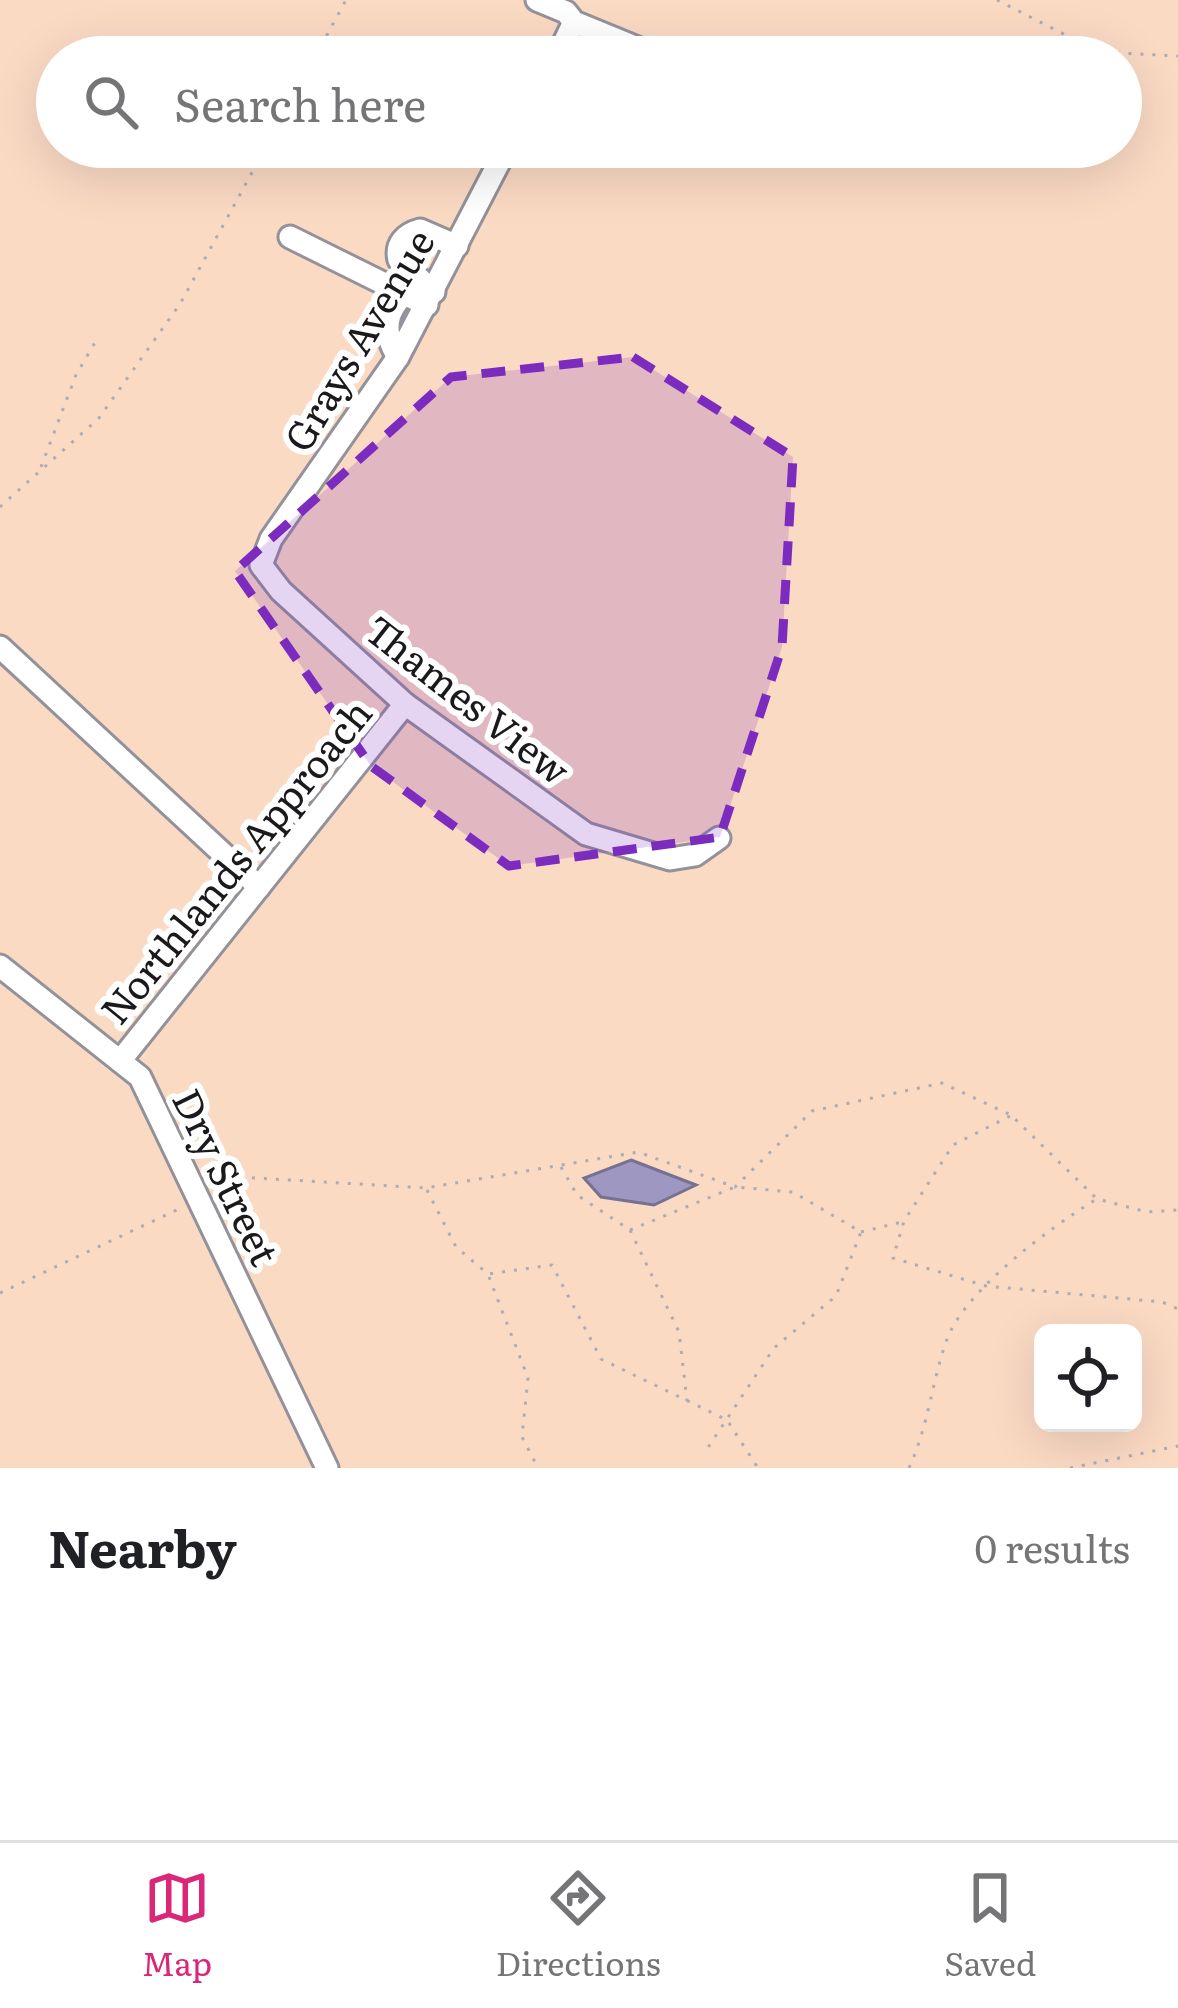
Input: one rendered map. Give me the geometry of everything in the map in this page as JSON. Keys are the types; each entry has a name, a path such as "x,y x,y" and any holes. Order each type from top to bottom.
{"street":[{"path":"537,0 608,36"},
{"path":"567,36 574,22"},
{"name":"Grays Avenue","path":"261,565 272,539 398,357 497,168"},
{"path":"430,298 399,260 400,244 405,236 420,230 458,246"},
{"path":"290,237 406,293 430,298"},
{"path":"398,357 386,326 392,308 406,293"},
{"name":"Thames View","path":"261,565 281,591 405,704 586,834 670,859 695,856 719,838"},
{"path":"0,647 259,887"},
{"name":"Northlands Approach","path":"120,1061 405,704"},
{"name":"Dry Street","path":"0,966 140,1077 327,1468"}],"path":[{"path":"326,36 346,0"},
{"path":"998,0 1068,36"},
{"path":"1142,54 1178,56"},
{"path":"0,507 99,418 180,304 254,168"},
{"path":"40,469 76,375 97,340"},
{"path":"630,1230 735,1187 812,1111 942,1083 1011,1115 1097,1199 1147,1212 1178,1210"},
{"path":"1011,1115 953,1145 904,1221 893,1258 986,1286 1162,1302 1178,1309"},
{"path":"188,1174 426,1188 638,1152 735,1187 793,1192 861,1232 904,1221"},
{"path":"560,1165 577,1195 630,1230 679,1332 687,1401"},
{"path":"426,1188 456,1247 488,1274 528,1378 522,1437 538,1468"},
{"path":"0,1293 200,1199"},
{"path":"909,1468 926,1430 947,1337 986,1286 1044,1232 1097,1199"},
{"path":"707,1449 774,1348 836,1296 861,1232"},
{"path":"488,1274 552,1265 601,1359 727,1420 758,1468"},
{"path":"1070,1468 1178,1446"}],"highlighted area":[{"path":"633,357 793,457 782,647 720,837 509,866 371,766 235,571 451,377"}],"shaded area":[{"path":"0,0 1178,0 1178,1468 0,1468"},
{"path":"631,1160 696,1185 654,1205 601,1197 584,1178"}]}
